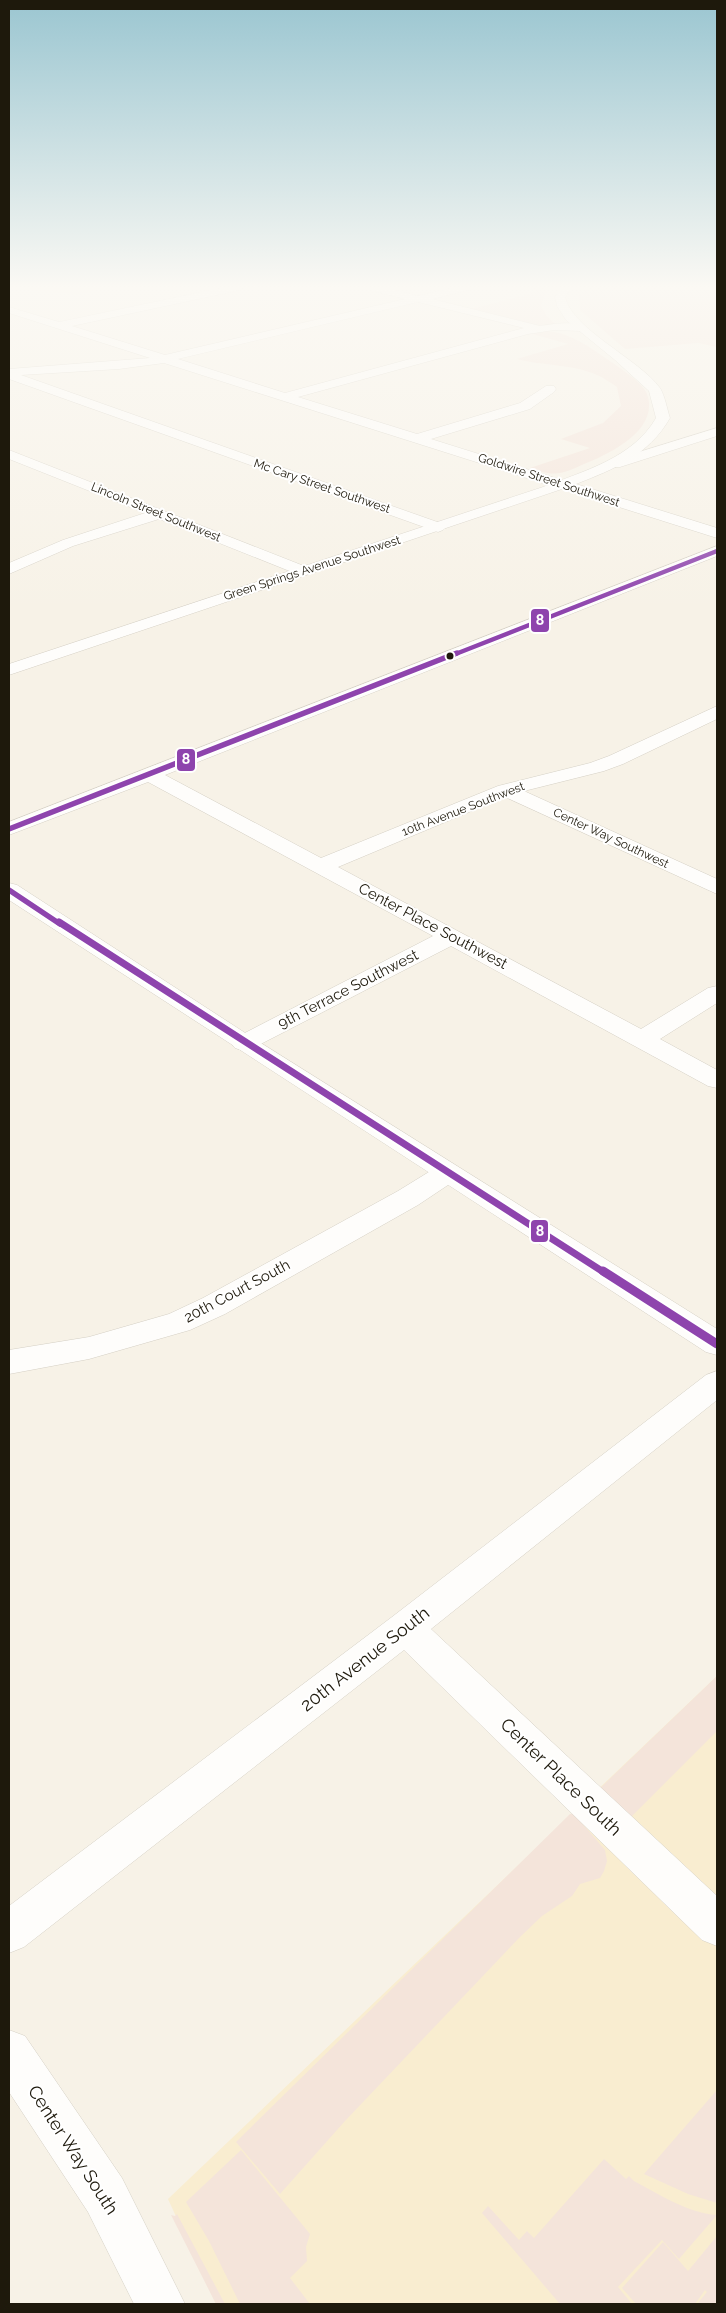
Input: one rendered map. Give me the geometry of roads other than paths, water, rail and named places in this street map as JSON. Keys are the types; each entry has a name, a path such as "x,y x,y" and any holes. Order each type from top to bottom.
{"street":[{"name":"Mc Cary Street Southwest","path":"68,395 438,527"},
{"name":"Goldwire Street Southwest","path":"277,395 717,534"},
{"path":"284,397 292,395"},
{"path":"416,439 525,406 543,395"},
{"path":"654,434 663,418 656,395"},
{"name":"Green Springs Avenue Southwest","path":"9,670 563,485 615,464 717,432"},
{"name":"Green Springs Avenue Southwest","path":"615,464 654,434 700,438"},
{"name":"Lincoln Street Southwest","path":"9,454 303,571"},
{"path":"9,569 29,562 68,543 159,514"},
{"path":"9,829 717,552"},
{"path":"9,553 29,562"},
{"name":"10th Avenue Southwest","path":"321,866 506,790 597,767 717,712"},
{"name":"Center Place Southwest","path":"149,774 717,1080"},
{"name":"Center Way Southwest","path":"506,790 717,887"},
{"path":"9,890 244,1043 717,1344"},
{"name":"9th Terrace Southwest","path":"244,1043 452,936"},
{"path":"642,1039 717,993"},
{"name":"20th Court South","path":"9,1362 89,1348 178,1322 214,1306 408,1198 447,1173"},
{"name":"20th Avenue South","path":"9,1932 405,1628 717,1383"},
{"name":"Center Place South","path":"405,1628 717,1925"},
{"name":"Center Way South","path":"9,2052 105,2195 160,2304"}]}
